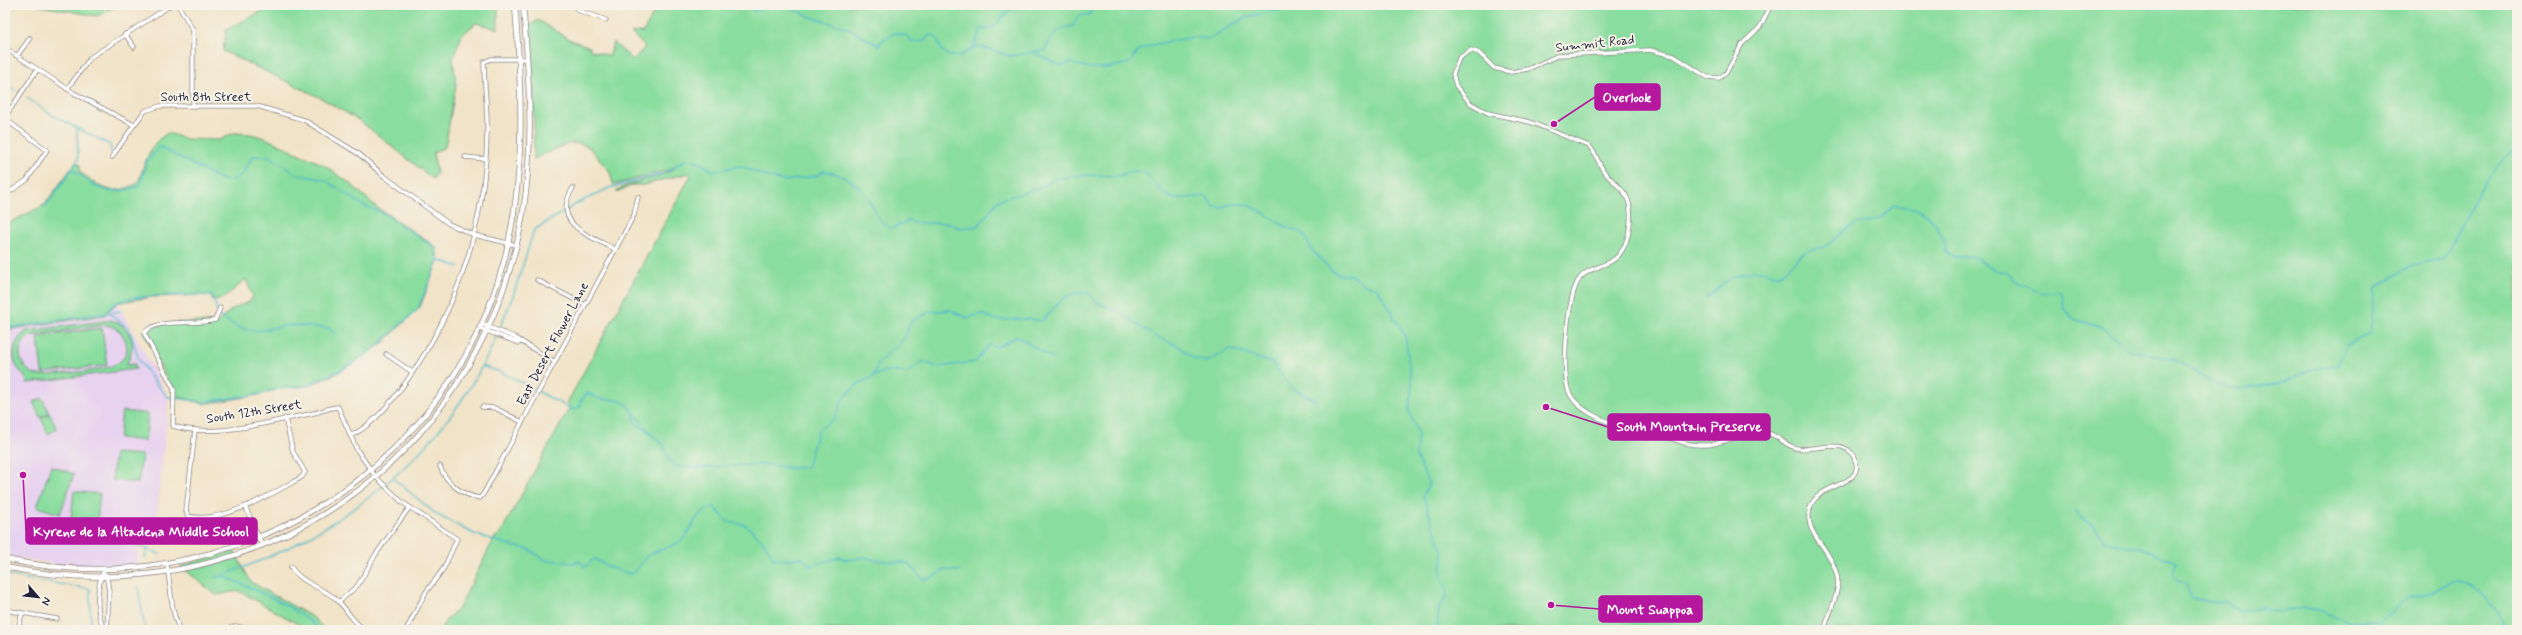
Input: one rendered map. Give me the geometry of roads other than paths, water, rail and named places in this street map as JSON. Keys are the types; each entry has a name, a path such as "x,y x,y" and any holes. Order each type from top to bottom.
{"street":[{"path":"67,89 86,61 171,5"},
{"path":"178,5 193,30 193,106"},
{"path":"5,559 51,567 104,570 167,564 213,554 259,538 316,509 370,470 406,436 428,411 461,363 480,326 497,283 508,242 517,200 521,159 522,110 515,5"},
{"path":"5,566 50,574 108,577 169,572 217,561 262,546 322,515 375,476 400,454 433,417 468,366 488,329 504,287 516,244 527,183 530,136 523,5"},
{"path":"572,5 580,11 606,20"},
{"name":"Summit Road","path":"1771,5 1760,27 1742,44 1726,73 1719,78 1707,77 1674,56 1643,50 1559,55 1528,69 1511,72 1494,68 1479,53 1471,50 1459,58 1453,74 1458,89 1478,108 1499,116 1530,122 1589,146 1594,152 1604,171 1626,196 1630,213 1627,235 1621,252 1610,262 1580,277 1570,301 1567,324 1566,382 1569,394 1577,404 1617,425 1633,430 1652,432 1681,443 1710,445 1764,432 1798,448 1838,445 1848,450 1854,458 1856,468 1852,478 1820,493 1813,501 1809,513 1812,531 1838,574 1837,591 1824,630"},
{"path":"125,34 134,47"},
{"path":"17,56 30,38"},
{"path":"5,48 67,89 134,125"},
{"path":"406,630 426,592 444,568 457,539 409,508 389,491 370,470 350,436 362,430 388,404 431,345 446,315 463,274 474,235 486,159 487,134 484,62 491,59 527,59"},
{"path":"5,195 27,180 47,150 5,118 38,70"},
{"name":"South 8th Street","path":"112,157 145,111 152,107 257,106 304,120 359,154 384,176 449,224 474,235 516,244"},
{"path":"465,157 486,159"},
{"path":"573,188 567,204 566,214 572,226 616,249"},
{"name":"East Desert Flower Lane","path":"440,466 443,476 451,484 480,498 634,215 638,197"},
{"path":"537,280 585,305"},
{"name":"South 12th Street","path":"220,308 215,320 163,324 148,328 144,333 174,389 173,426 195,430 221,430 338,407 350,436"},
{"path":"480,326 488,329 496,329 507,334 555,362"},
{"path":"488,329 494,335 505,340 521,343"},
{"path":"505,340 507,334"},
{"path":"386,354 412,372"},
{"path":"482,407 495,408 522,422"},
{"path":"428,411 433,417"},
{"path":"195,430 186,511 188,516 205,518 217,516 245,506 302,477 305,472 293,452 285,418"},
{"path":"245,506 262,546"},
{"path":"339,602 358,585 376,554 409,508"},
{"path":"167,564 173,610 179,630"},
{"path":"291,567 298,576 339,602 356,623 366,630"},
{"path":"104,570 108,577 106,630"},
{"path":"104,570 100,577 98,590 100,616 106,630"},
{"path":"5,610 57,619"},
{"path":"18,630 22,613"},
{"path":"224,630 244,627 251,630"}],"waterway":[{"path":"744,5 755,11 775,5"},
{"path":"783,5 814,18 848,28 879,46 882,40 895,33 908,36 912,42 923,41 930,35 936,37 942,50 949,56 960,56 978,46 1010,56 1045,50 1055,34 1062,29 1073,26 1079,15 1088,15 1097,5"},
{"path":"972,50 981,30 994,27 1008,11 1024,5"},
{"path":"1035,53 1061,66 1069,63 1090,68 1107,68 1129,63 1139,50 1156,44 1194,37 1209,39 1246,17 1303,5"},
{"path":"5,83 15,90"},
{"path":"27,98 52,115 110,145 112,155"},
{"path":"45,207 78,161 77,128"},
{"path":"73,170 97,187 104,190 119,191 140,186 147,161 160,147 222,180 234,180 243,173 253,156 270,156 295,174 325,180 364,206 383,213 432,246 438,260"},
{"path":"1706,299 1724,283 1738,275 1753,271 1764,271 1773,274 1783,272 1787,270 1801,254 1825,246 1852,226 1878,219 1888,212 1894,205 1916,209 1924,213 1938,228 1946,252 1955,257 1972,256 1994,270 2006,272 2020,284 2042,293 2059,291 2063,296 2064,309 2072,318 2105,329 2129,350 2172,359 2196,371 2212,383 2225,387 2241,389 2282,383 2312,369 2338,364 2347,346 2370,333 2376,288 2412,265 2444,259 2484,184 2505,158 2517,147"},
{"path":"499,330 513,296 534,230 578,203 609,188 665,173 685,160 695,160 714,171 741,166 770,178 785,181 816,176 824,171 831,172 849,180 859,188 868,198 880,220 892,229 909,220 913,223 948,223 960,228 978,226 999,200 1036,189 1048,184 1054,179 1084,175 1118,176 1133,171 1145,173 1164,193 1174,199 1206,196 1213,206 1221,208 1238,204 1246,205 1262,212 1287,227 1304,234 1311,249 1331,270 1340,275 1351,275 1365,285 1377,288 1405,336 1412,385 1409,411 1418,434 1416,456 1429,484 1423,496 1443,552 1441,575 1446,586 1446,598 1439,608 1437,630"},
{"path":"109,313 129,329 139,360 168,397 203,402 261,394 278,389 306,386 352,364 370,352 418,309 438,260 460,267"},
{"path":"873,377 879,362 903,340 912,321 929,312 950,310 967,318 982,314 996,320 1028,319 1042,321 1057,304 1067,296 1080,293 1089,293 1097,303 1117,311 1156,337 1177,345 1193,358 1207,362 1230,349 1272,363 1293,389 1317,401"},
{"path":"106,313 117,302 125,299 148,296 189,295 210,295 214,299 217,312"},
{"path":"110,313 120,311"},
{"path":"5,328 106,313"},
{"path":"218,316 240,328 257,331 289,325 329,328 335,334"},
{"path":"215,578 260,561 303,540 344,515 383,486 418,454 449,418 475,378 497,335"},
{"path":"481,366 501,372 573,410 581,406 581,401 587,393 600,399 618,400 626,404 653,436 664,445 665,452 674,466 695,468 763,464 792,468 807,467 818,430 834,419 843,399 858,384 885,371 908,373 922,361 937,367 975,362 989,345 998,347 1017,336 1053,359"},
{"path":"634,414 634,422 652,435"},
{"path":"394,479 436,514 474,534 528,549 545,560 574,563 579,561 585,567 594,559 611,568 631,574 638,569 648,555 675,545 682,540 697,517 701,513 714,507 728,522 746,525 765,544 773,558 786,560 801,557 811,566 840,557 847,560 865,557 873,560 908,563 923,579 930,579 943,570 960,571"},
{"path":"2075,511 2081,518 2094,526 2105,541 2140,548 2177,562 2173,573 2176,580 2186,584 2191,598 2216,603 2228,602 2237,611 2262,608 2281,612 2303,608 2319,610 2348,622 2380,621 2407,598 2433,593 2450,582 2461,581 2473,586 2486,598 2496,609 2505,627 2512,630"},
{"path":"138,546 160,554"},
{"path":"145,558 147,549"},
{"path":"5,575 90,589 91,630"},
{"path":"223,576 260,592 287,606 300,614 319,630"},
{"path":"138,587 145,630"}],"place":[{"name":"Overlook","path":"1554,124"},
{"name":"South Mountain Preserve","path":"1546,407"},
{"name":"Kyrene de la Altadena Middle School","path":"23,475"},
{"name":"Mount Suappoa","path":"1551,605"}]}
